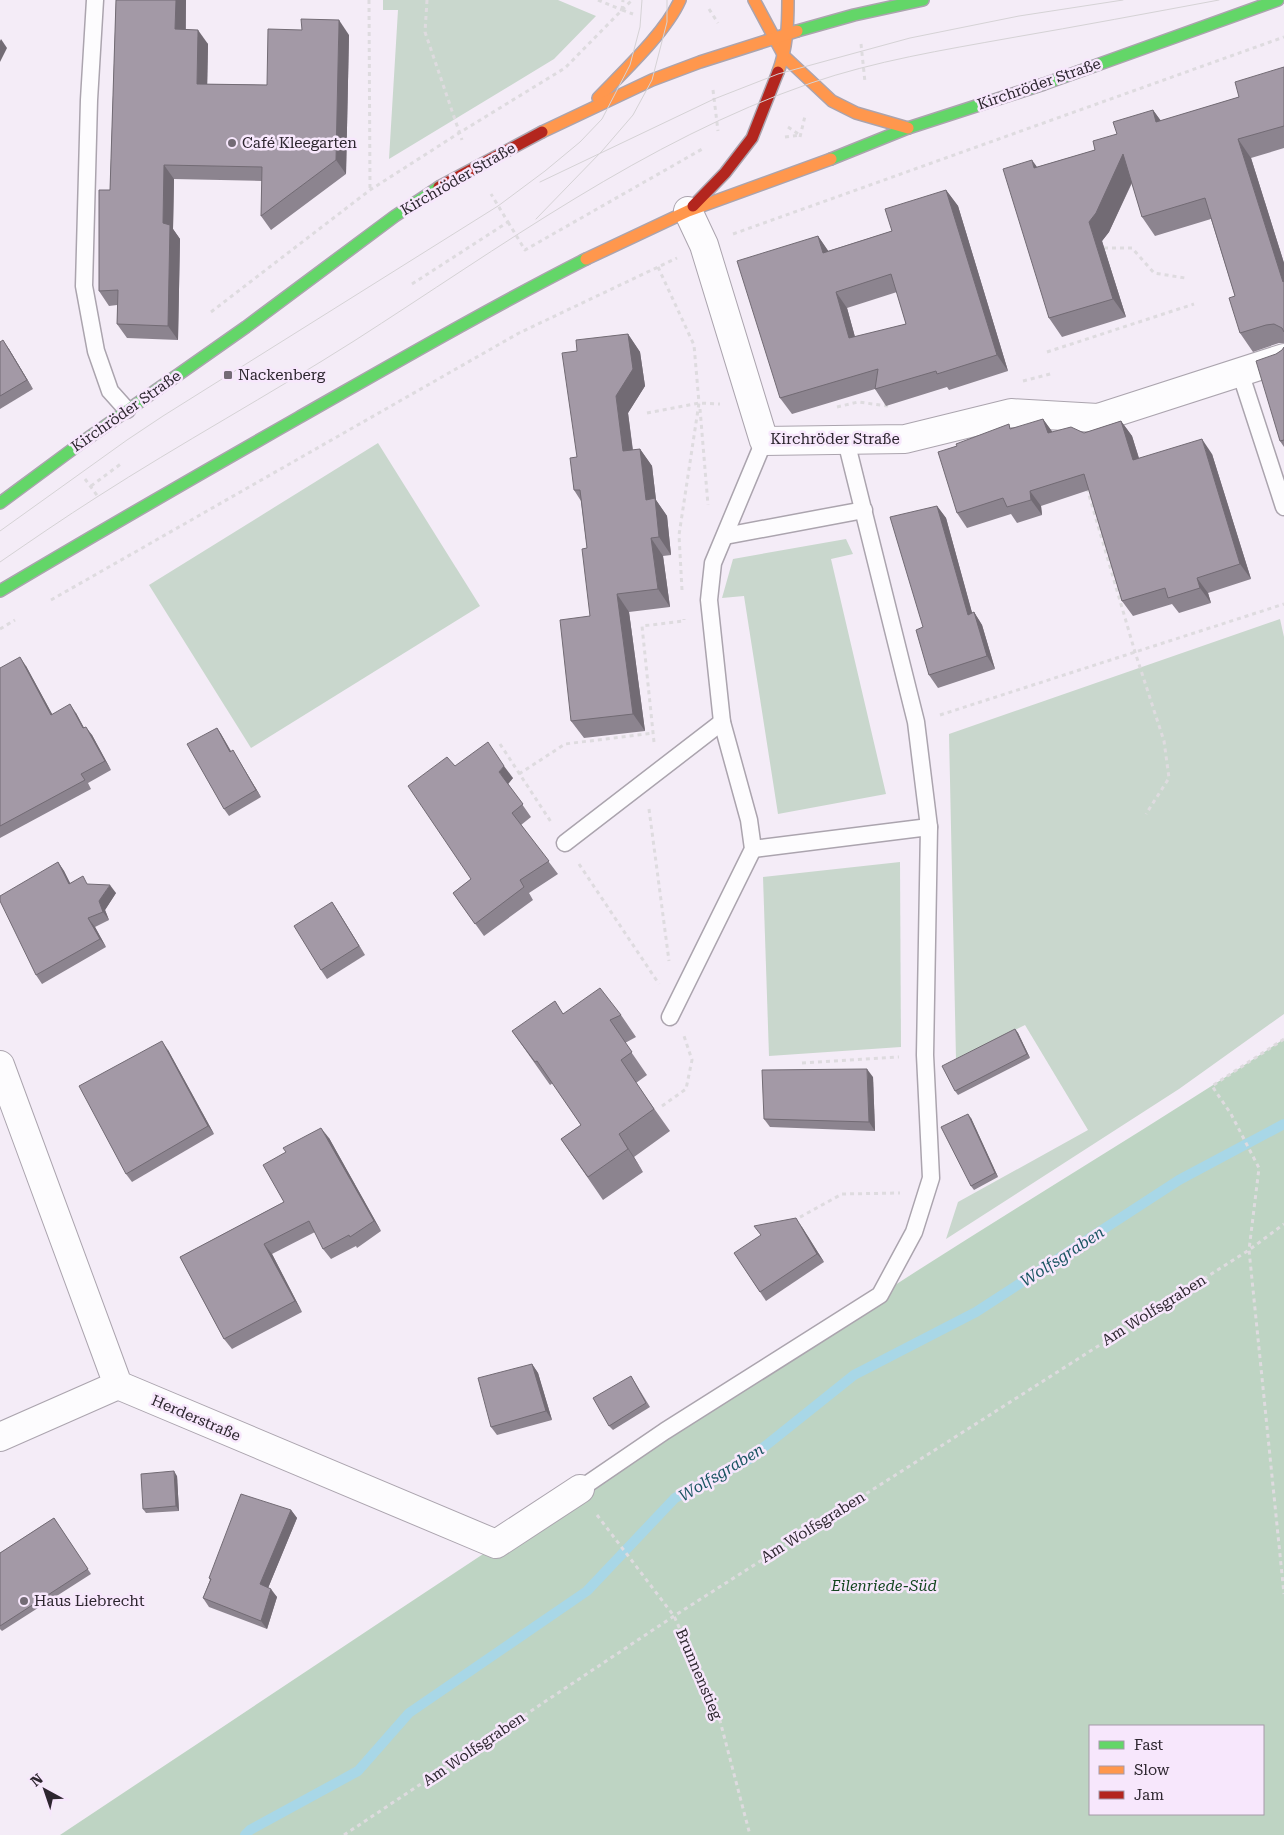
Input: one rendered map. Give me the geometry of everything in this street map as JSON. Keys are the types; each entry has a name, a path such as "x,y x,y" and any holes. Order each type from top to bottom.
{"main road":[{"path":"754,0 784,56 832,101 856,113 908,128"},
{"path":"688,211 725,173 752,138 784,56 788,34 788,0"},
{"name":"Kirchröder Straße","path":"0,503 127,410 246,328 395,216 430,192 584,111 652,80 774,38 854,15 923,0"},
{"name":"Kirchröder Straße","path":"0,591 114,523 530,288 616,244 688,211 808,168 908,128 1044,84 1278,0"},
{"path":"584,111 630,66 678,4"},
{"path":"7,572 20,579"}],"street":[{"name":"Kirchröder Straße","path":"688,211 704,244 764,441 905,440 1011,413 1098,418 1284,358"},
{"path":"0,1065 118,1385 0,1437"},
{"name":"Herderstraße","path":"118,1385 496,1544 580,1489"}],"lane":[{"path":"95,0 89,100 84,286 96,351 110,391 127,410"},
{"path":"1240,372 1284,507"},
{"path":"672,1012 753,849 749,820 722,722 709,600 713,563 764,441"},
{"path":"580,1489 665,1431 880,1294 914,1232 931,1178 925,1055 929,828 916,722 846,441"},
{"path":"724,536 864,510"},
{"path":"565,843 722,722"},
{"path":"753,849 929,828"}],"path":[{"path":"369,0 370,190"},
{"path":"427,0 425,32 459,133 475,168 525,250 720,139 800,135"},
{"path":"598,0 641,17 678,4"},
{"path":"622,10 623,0"},
{"path":"212,311 370,190 565,68 632,0"},
{"path":"49,601 519,333 704,244 1284,36"},
{"path":"412,284 508,222"},
{"path":"1104,248 1132,248 1154,273 1185,278"},
{"path":"658,266 694,345 708,506"},
{"path":"1047,352 1194,304"},
{"path":"1015,383 1054,373"},
{"path":"831,408 858,402 894,407"},
{"path":"682,592 679,535 699,403"},
{"path":"647,413 699,403 754,407"},
{"path":"66,454 91,486 131,554"},
{"path":"91,486 122,463"},
{"path":"1086,484 1135,652 1164,741 1169,778 1146,814"},
{"path":"916,722 1284,604"},
{"path":"672,1012 651,777 653,733 642,626 684,621 684,612"},
{"path":"0,629 16,619"},
{"path":"519,774 565,744 653,733"},
{"path":"500,744 672,1012 692,1060 686,1089 662,1106"},
{"path":"1284,1039 1212,1086 1231,1114 1259,1168 1249,1250 1284,1594"},
{"path":"802,1063 925,1055"},
{"path":"789,1223 842,1194 926,1193"},
{"name":"Am Wolfsgraben","path":"344,1835 674,1616 1249,1250 1284,1224"},
{"name":"Brunnenstieg","path":"609,1532 674,1616 718,1713 750,1835"}],"shaded area":[{"path":"383,0 558,0 596,16 554,59 389,159 398,10 383,10"},
{"path":"378,443 480,606 251,748 149,585"},
{"path":"846,539 853,554 831,559 886,794 778,814 744,596 722,598 733,559"},
{"path":"1280,619 1284,637 1284,1014 1179,1089 946,1239 958,1202 1088,1130 1025,1025 956,1059 949,734"},
{"path":"900,862 901,1047 769,1056 763,877"}],"green space":[{"name":"Eilenriede-Süd","path":"1284,1039 1284,1835 60,1835 772,1364"}],"building":[{"path":"116,0 176,0 175,29 198,30 197,84 267,85 268,29 302,30 301,19 339,20 336,160 261,216 262,167 164,165 163,223 170,225 168,326 117,324 118,290 99,291 99,190 110,190"},
{"path":"1284,67 1284,126 1238,139 1284,281 1284,332 1282,328 1274,324 1240,333 1229,298 1235,296 1205,198 1142,217 1123,154 1096,213 1089,222 1113,299 1049,318 1003,169 1032,160 1034,168 1095,150 1093,141 1117,134 1113,122 1153,110 1156,122 1239,97 1235,82"},
{"path":"946,190 997,355 937,374 936,371 875,389 878,369 780,398 737,261 818,236 823,253 892,231 885,209","holes":["891,274 906,324 849,338 836,292"]},
{"path":"628,334 633,369 616,396 623,451 640,449 646,500 655,498 659,537 651,538 658,589 617,594 633,714 571,721 560,620 590,616 582,549 587,548 580,490 574,490 570,458 577,457 562,353 577,351 576,340"},
{"path":"3,340 27,380 0,396 0,342"},
{"path":"1284,347 1284,440 1280,441 1256,361 1276,354"},
{"path":"1043,419 1048,433 1071,427 1084,433 1121,421 1133,460 1202,439 1240,564 1197,578 1200,588 1168,598 1165,588 1122,601 1084,474 1030,491 1031,500 1007,507 1003,498 957,513 938,452 1009,424 1010,429"},
{"path":"937,506 968,615 974,612 987,656 929,675 916,630 923,627 890,517"},
{"path":"20,657 51,715 70,704 83,728 86,727 105,761 81,774 85,780 0,826 0,668"},
{"path":"217,728 230,752 233,750 256,790 224,809 187,744"},
{"path":"488,742 504,766 499,772 523,804 512,813 549,861 520,880 524,887 475,924 453,893 471,879 408,786 447,757 455,766"},
{"path":"58,862 69,884 83,876 87,884 110,885 99,901 103,912 88,918 100,939 36,975 0,901 0,896"},
{"path":"332,902 359,946 321,970 294,926"},
{"path":"600,988 621,1015 610,1020 632,1052 621,1060 654,1109 619,1134 628,1149 588,1177 561,1139 581,1125 537,1061 535,1062 512,1031 555,1001 563,1014"},
{"path":"1015,1029 1027,1054 955,1091 942,1066"},
{"path":"162,1041 208,1126 126,1174 79,1086"},
{"path":"867,1069 869,1122 764,1119 762,1070"},
{"path":"968,1114 995,1173 971,1186 941,1127"},
{"path":"321,1128 374,1221 350,1237 349,1235 323,1249 309,1221 264,1244 295,1301 224,1339 180,1257 284,1202 263,1165 286,1152 283,1148"},
{"path":"796,1218 817,1254 760,1292 734,1253 761,1235 754,1226"},
{"path":"532,1364 546,1411 491,1427 478,1378"},
{"path":"631,1376 646,1403 609,1426 593,1398"},
{"path":"174,1471 176,1506 143,1509 141,1474"},
{"path":"241,1494 291,1510 260,1584 271,1589 261,1621 203,1598"},
{"name":"Haus Liebrecht","path":"54,1518 88,1569 0,1626 0,1553"}],"waterway":[{"name":"Wolfsgraben","path":"245,1835 250,1830 358,1771 409,1713 587,1591 675,1498 749,1459 854,1375 976,1312 1179,1180 1284,1124"}],"tram line":[{"path":"0,531 163,416 498,206 545,171 580,142 602,119 630,65 640,27 642,0"},
{"path":"536,219 602,151 633,115 652,80 667,22 667,0"},
{"path":"540,182 714,99 778,74 910,38 1019,16 1123,0"},
{"path":"0,562 97,497 354,341 575,198 632,165 749,107 811,83 884,62 1219,0"}],"traffic: fast":[{"path":"797,31 854,15 923,0"},
{"path":"831,159 908,128 1044,84 1278,0"},
{"path":"0,503 81,443 246,327 395,216 439,187"},
{"path":"0,591 405,357 586,259"}],"traffic: slow":[{"path":"598,98 665,25 680,0"},
{"path":"754,0 784,56 832,101 856,113 908,128"},
{"path":"778,72 786,36 788,0"},
{"path":"542,132 652,80 700,62 797,31"},
{"path":"586,259 688,211 831,159"}],"traffic: jam":[{"path":"693,206 725,173 752,138 778,72"},
{"path":"439,187 542,132"}],"place":[{"name":"Café Kleegarten","path":"232,143"},
{"name":"Nackenberg","path":"228,375"},
{"name":"Haus Liebrecht","path":"24,1601"}]}
